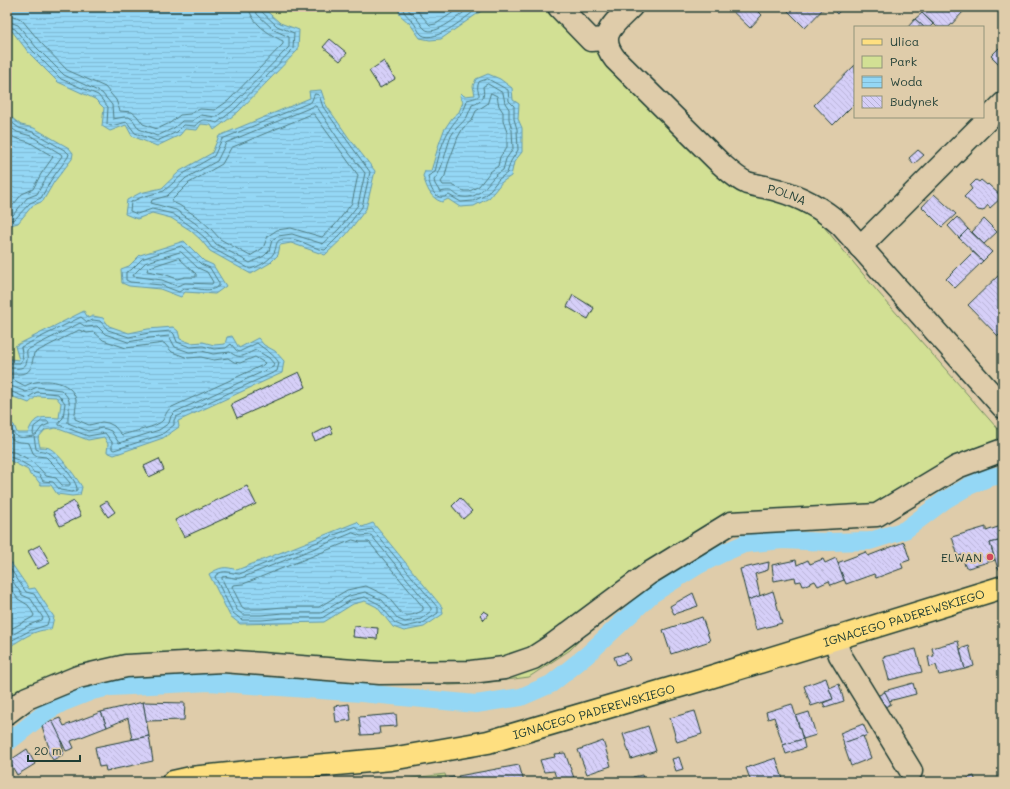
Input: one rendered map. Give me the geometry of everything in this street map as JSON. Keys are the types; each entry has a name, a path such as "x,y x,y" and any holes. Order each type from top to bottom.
{"main road":[{"name":"IGNACEGO PADEREWSKIEGO","path":"185,781 249,772 391,760 488,742 708,678 834,638 1003,588"}],"street":[{"path":"559,7 591,40 606,39 612,27 631,7"},
{"name":"POLNA","path":"606,39 609,52 615,59 733,175 746,183 778,190 810,203 826,212 841,225 1000,396"},
{"path":"860,247 1003,104"},
{"path":"7,713 27,698 78,677 126,666 223,661 380,673 471,672 504,668 533,658 648,574 731,523 877,515 957,467 1003,450"},
{"path":"834,638 840,655 911,771"}],"green space":[{"path":"7,7 551,7 593,47 699,157 777,195 815,216 877,291 1003,435 1003,455 872,516 763,520 657,559 570,650 529,677 476,684 449,685 375,675 140,669 27,704 7,726"},
{"path":"445,774 447,782 379,782"}],"water":[{"path":"7,7 262,7 280,23 299,30 298,50 238,112 214,130 211,125 201,124 197,130 185,129 180,135 157,146 132,136 126,125 110,131 102,126 104,108 95,99 58,82 29,53 12,31 7,30"},
{"path":"398,7 487,7 441,39 430,40 420,38 410,24 400,15"},
{"path":"488,74 500,79 512,88 513,100 519,104 518,119 522,128 522,152 514,162 511,176 502,182 489,198 474,206 460,207 448,199 442,202 432,195 423,176 425,171 431,171 444,130 452,118 459,112 463,102 460,96 461,93 464,96 475,95 473,86 476,79"},
{"path":"321,90 326,105 349,138 375,171 366,209 346,235 325,255 291,243 280,245 278,255 270,263 251,274 210,251 190,230 171,218 152,213 137,219 125,214 127,200 140,193 162,188 180,171 212,153 219,136 310,98 309,91"},
{"path":"7,114 21,125 34,128 69,148 73,153 72,159 54,182 43,201 32,206 18,223 7,226"},
{"path":"184,241 204,261 213,265 226,286 215,294 185,292 181,297 160,289 129,286 122,283 121,269 129,266 140,255"},
{"path":"84,311 88,318 93,316 103,318 109,326 129,333 148,329 173,327 178,331 180,339 191,343 203,342 214,345 225,344 227,337 232,336 239,348 258,338 264,345 275,351 284,361 282,373 178,421 179,427 163,438 114,455 107,452 108,444 104,437 88,440 56,428 45,430 38,438 40,447 46,447 53,450 72,472 82,487 80,495 72,496 57,494 51,485 41,485 35,477 30,475 28,470 7,459 7,422 14,425 17,433 28,433 30,427 39,418 59,418 61,403 56,397 37,396 29,403 7,393 7,360 19,360 15,346"},
{"path":"357,522 362,527 373,523 442,607 443,614 424,627 404,631 393,627 377,607 365,601 353,604 324,622 240,624 230,616 209,574 223,568 237,570"},
{"path":"7,557 29,589 35,588 54,617 51,630 33,633 7,648"}],"building":[{"path":"754,7 762,15 750,28 729,8"},
{"path":"784,7 825,7 805,28"},
{"path":"830,7 843,7 837,14"},
{"path":"927,7 957,7 963,12 950,26 936,26 922,13"},
{"path":"922,13 933,24 931,26 923,26 915,19"},
{"path":"915,19 923,26 909,26"},
{"path":"330,39 347,53 340,61 323,47"},
{"path":"999,48 1003,52 1003,68 991,56"},
{"path":"384,61 395,79 380,88 369,71"},
{"path":"854,66 854,104 833,125 814,105"},
{"path":"918,150 924,155 914,164 909,158"},
{"path":"976,180 979,182 981,180 987,185 988,184 1002,197 990,208 988,205 983,211 978,210 964,197 972,189 970,186"},
{"path":"934,194 956,214 942,227 922,207"},
{"path":"957,217 968,229 959,238 948,226"},
{"path":"984,219 997,232 984,244 972,232"},
{"path":"968,229 992,252 983,261 959,238"},
{"path":"973,252 983,261 955,288 946,279"},
{"path":"1003,266 1003,277 998,272"},
{"path":"1000,274 1003,277 1003,331 998,336 968,305"},
{"path":"573,295 594,308 588,319 567,307"},
{"path":"299,372 306,387 237,418 231,404"},
{"path":"330,426 333,433 315,441 312,435"},
{"path":"159,459 164,470 149,477 144,466"},
{"path":"247,486 256,504 184,537 175,520"},
{"path":"460,498 472,511 463,519 452,506"},
{"path":"74,501 81,516 60,526 53,512"},
{"path":"107,501 115,512 108,517 100,505"},
{"path":"986,527 986,531 998,527 1001,529 1003,535 1003,540 990,543 995,560 968,568 965,566 962,555 958,556 952,537"},
{"path":"1003,540 1003,568 998,569 990,543"},
{"path":"904,542 910,560 901,563 903,568 876,578 874,574 846,584 837,563 866,552 868,556"},
{"path":"40,545 50,563 38,569 28,551"},
{"path":"836,558 844,580 831,585 829,581 818,586 815,581 803,586 801,581 796,582 795,577 774,581 772,565 796,560 797,565 808,560 810,564 823,559 825,563"},
{"path":"769,562 768,570 755,574 760,596 748,600 740,569"},
{"path":"773,591 782,623 756,630 748,600"},
{"path":"693,593 698,606 674,614 670,606"},
{"path":"484,611 489,614 484,620 480,615"},
{"path":"702,617 710,641 671,654 663,630"},
{"path":"354,626 378,628 377,639 353,637"},
{"path":"958,641 965,669 939,675 936,665 930,667 928,657 934,656 932,648"},
{"path":"969,646 974,666 965,669 960,649"},
{"path":"916,649 922,672 889,680 883,657"},
{"path":"627,653 630,660 617,665 614,657"},
{"path":"826,678 833,699 811,706 804,686"},
{"path":"913,683 916,694 889,701 884,691"},
{"path":"839,684 844,701 825,707 823,703 833,699 829,688"},
{"path":"885,692 891,704 883,708 877,696"},
{"path":"143,702 185,703 184,720 146,721"},
{"path":"143,702 149,736 132,739 128,718 107,727 101,712"},
{"path":"349,704 351,720 336,722 334,706"},
{"path":"792,704 803,739 783,745 774,717 768,719 766,712"},
{"path":"695,711 702,734 677,742 670,718"},
{"path":"101,712 107,727 71,741 74,748 66,751 52,721 60,718 64,726"},
{"path":"809,712 816,735 803,739 796,716"},
{"path":"396,714 397,726 379,727 380,734 361,735 359,717"},
{"path":"52,720 62,741 64,754 53,760 47,750 49,748 42,726"},
{"path":"863,724 868,735 844,743 840,733"},
{"path":"648,726 656,751 631,759 623,734"},
{"path":"149,736 153,761 106,771 105,766 99,767 95,747"},
{"path":"863,736 871,758 851,766 843,743"},
{"path":"803,739 805,748 786,754 783,745"},
{"path":"603,741 611,766 587,774 578,750"},
{"path":"27,749 35,764 17,775 9,761"},
{"path":"565,753 574,778 557,781 554,771 544,772 540,760 555,757 554,754"},
{"path":"679,757 683,769 676,771 672,759"},
{"path":"776,758 784,782 751,782 746,768"},
{"path":"519,765 524,782 460,782 458,776"},
{"path":"642,775 644,782 634,782 633,777"},
{"path":"974,776 976,782 957,782"},
{"path":"454,777 455,782 450,782 449,778"}],"waterway":[{"path":"7,743 46,712 64,702 92,691 111,687 210,682 361,693 476,704 521,697 551,684 587,655 652,594 697,566 723,553 744,544 782,540 828,542 870,541 905,530 945,500 969,486 990,477 1003,475"}],"place":[{"name":"ELWAN","path":"990,557"}]}
